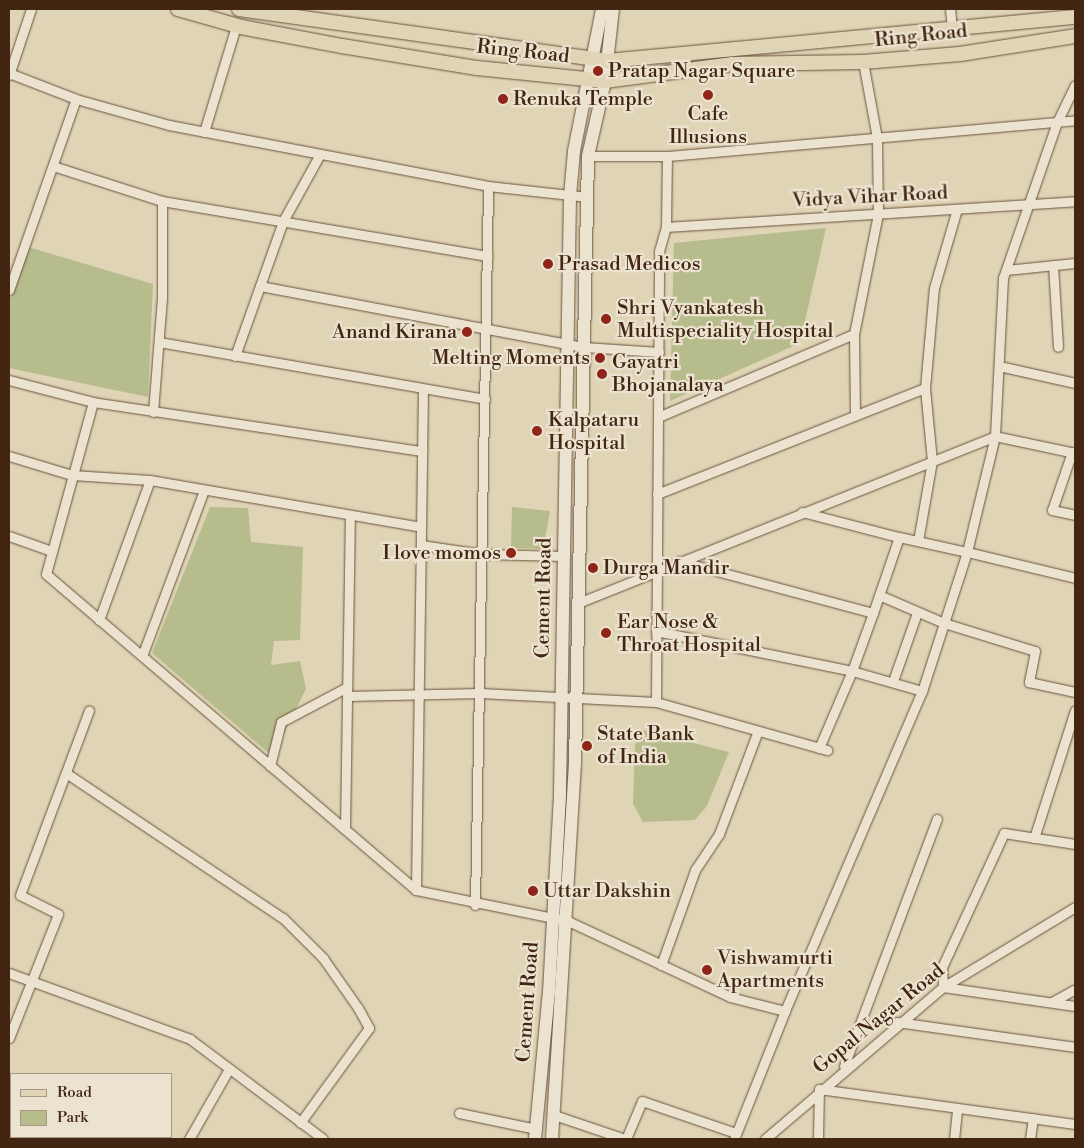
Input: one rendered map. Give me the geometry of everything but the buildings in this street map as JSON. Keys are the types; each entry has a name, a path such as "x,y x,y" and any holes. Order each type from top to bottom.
{"main road":[{"name":"Ring Road","path":"178,9 251,29 477,68 605,81 734,64 863,62 1075,36"},
{"name":"Ring Road","path":"240,9 608,61 1075,17"},
{"name":"Cement Road","path":"536,1134 552,922 561,697 570,196 602,9"},
{"name":"Cement Road","path":"552,1139 568,921 576,698 588,156 605,81 613,9"}],"street":[{"path":"31,9 9,74 76,99 204,132 319,156 488,186 587,197"},
{"path":"950,9 952,29"},
{"path":"251,29 255,12"},
{"path":"204,132 236,26"},
{"path":"855,415 854,334 878,214 877,138 863,62"},
{"path":"554,1115 625,1139 642,1100 735,1136 922,691 967,552 995,436 1006,270 1057,122 1075,85"},
{"path":"9,290 76,99"},
{"path":"588,156 666,156 1075,120"},
{"path":"235,356 283,221 319,156"},
{"path":"656,702 660,251 666,226 666,156"},
{"path":"53,166 162,201 487,256"},
{"path":"475,905 487,327 488,186"},
{"path":"153,412 159,342 162,201"},
{"name":"Vidya Vihar Road","path":"666,226 1027,206 1075,201"},
{"path":"918,541 932,461 926,388 934,288 957,209"},
{"path":"1006,270 1075,263"},
{"path":"1052,265 1058,348"},
{"path":"260,286 584,346 659,352"},
{"path":"658,417 854,334"},
{"path":"159,342 423,390 485,398"},
{"path":"999,366 1075,383"},
{"path":"9,380 93,402 422,451"},
{"path":"657,494 926,388"},
{"path":"416,890 423,390"},
{"path":"93,402 49,550 46,574 416,890 552,922 568,921 730,997 786,1011"},
{"path":"578,603 995,436 1074,453 1052,510 1075,515"},
{"path":"9,456 72,475 150,480 421,527"},
{"path":"99,620 150,480"},
{"path":"142,656 204,490"},
{"path":"802,512 899,537 1075,578"},
{"path":"345,829 350,515"},
{"path":"9,536 49,550"},
{"path":"270,766 281,722 347,691 419,696 480,693 656,702 823,749 899,537"},
{"path":"421,545 482,554 564,556"},
{"path":"679,561 873,613"},
{"path":"879,595 916,613 1035,651 1029,682 1075,692"},
{"path":"893,681 916,613"},
{"path":"656,631 852,671 893,681 922,691"},
{"path":"9,1038 58,914 20,894 89,710"},
{"path":"1034,838 1075,710"},
{"path":"661,965 695,870 719,834 758,731"},
{"path":"66,773 283,918 323,958 358,1008 369,1028 300,1123"},
{"path":"843,1069 937,819"},
{"path":"1075,844 1004,833 942,968 943,987 1075,1006"},
{"name":"Gopal Nagar Road","path":"765,1139 819,1089 897,1022 943,987 1075,907"},
{"path":"9,973 190,1039 323,1139"},
{"path":"1052,1002 1075,989"},
{"path":"897,1022 1075,1047"},
{"path":"189,1139 229,1069"},
{"path":"818,1139 819,1089 1075,1124"},
{"path":"954,1139 957,1108"},
{"path":"459,1112 536,1134"},
{"path":"1030,1139 1033,1118"}],"green space":[{"path":"826,228 800,343 670,401 674,243"},
{"path":"28,247 153,284 148,397 9,368 9,302"},
{"path":"210,507 248,508 251,542 303,547 300,640 274,641 271,665 300,661 306,689 272,756 152,653"},
{"path":"512,507 550,511 543,549 511,548"},
{"path":"642,730 729,752 707,806 695,820 643,822 633,804 635,745"}],"place":[{"name":"Pratap Nagar Square","path":"598,71"},
{"name":"Cafe Illusions","path":"708,95"},
{"name":"Renuka Temple","path":"503,99"},
{"name":"Prasad Medicos","path":"548,264"},
{"name":"Shri Vyankatesh Multispeciality Hospital","path":"606,319"},
{"name":"Anand Kirana","path":"467,332"},
{"name":"Melting Moments","path":"600,358"},
{"name":"Gayatri Bhojanalaya","path":"602,374"},
{"name":"Kalpataru Hospital","path":"537,431"},
{"name":"I love momos","path":"511,553"},
{"name":"Durga Mandir","path":"593,568"},
{"name":"Ear Nose & Throat Hospital","path":"606,633"},
{"name":"State Bank of India","path":"587,746"},
{"name":"Uttar Dakshin","path":"533,891"},
{"name":"Vishwamurti Apartments","path":"707,970"}]}
